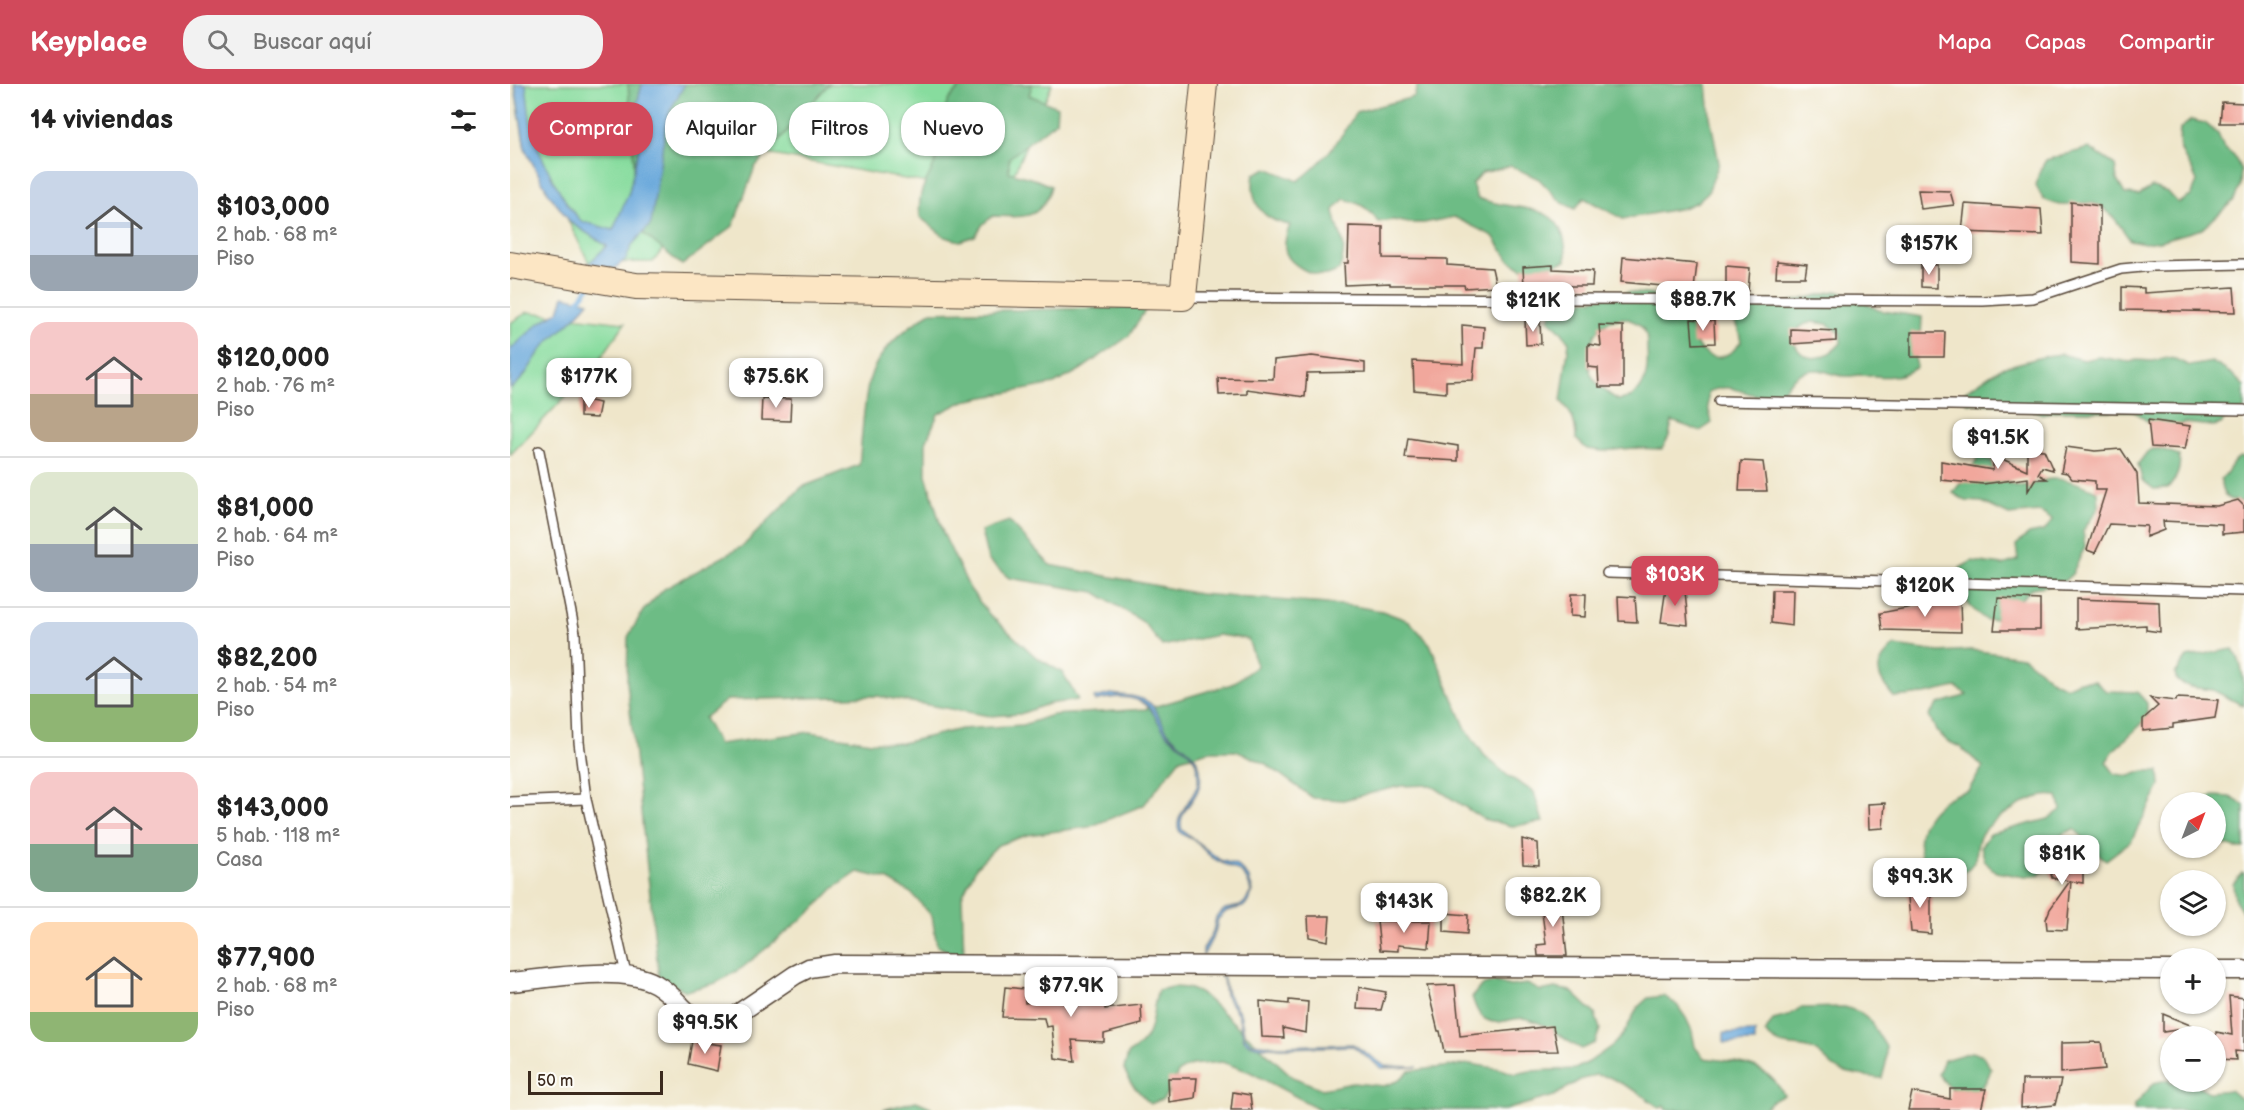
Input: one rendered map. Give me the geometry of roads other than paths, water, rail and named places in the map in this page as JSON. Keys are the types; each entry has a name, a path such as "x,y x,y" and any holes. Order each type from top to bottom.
{"street":[{"path":"510,265 636,286 1183,297 1204,84"},
{"path":"510,982 594,974 626,974 655,984 692,1017 705,1024 720,1026 795,975 809,968 835,964 2160,970"},
{"path":"2226,970 2244,970"}],"lane":[{"path":"1183,297 1983,301 2033,298 2121,269 2244,264"},
{"path":"1719,401 2244,410"},
{"path":"539,451 575,633 579,742 586,799 626,974"},
{"path":"1607,573 2244,591"},
{"path":"510,802 586,799"}],"water":[{"path":"515,84 526,84 528,155 525,149"},
{"path":"642,84 685,84 675,102 665,102 665,131 651,224 632,245 626,259 614,269 589,263 607,246 571,223 549,194 529,156 541,156 568,205 581,221 613,230 629,192 637,156 653,156 653,102 637,102"},
{"path":"564,296 589,302 542,349 524,376 510,389 510,350 539,323 559,311"},
{"path":"1111,694 1137,697 1151,704 1170,735 1195,757 1200,773 1200,784 1184,812 1182,830 1220,860 1237,865 1248,876 1253,891 1248,902 1243,907 1227,911 1218,919 1215,933 1203,956 1203,949 1213,932 1216,917 1225,909 1240,906 1245,902 1251,892 1249,884 1241,873 1210,856 1193,839 1182,834 1178,828 1181,815 1198,783 1197,768 1192,756 1165,732 1151,711 1140,701 1123,697 1095,701 1094,698"},
{"path":"1220,976 1223,976 1227,994 1240,1013 1245,1037 1251,1043 1280,1046 1353,1044 1385,1066 1418,1067 1381,1068 1353,1046 1280,1048 1252,1045 1244,1040 1238,1014 1225,995 1223,979"},
{"path":"1755,1032 1755,1042 1724,1043 1724,1033"}],"waterway":[{"path":"576,304 590,286"}]}
